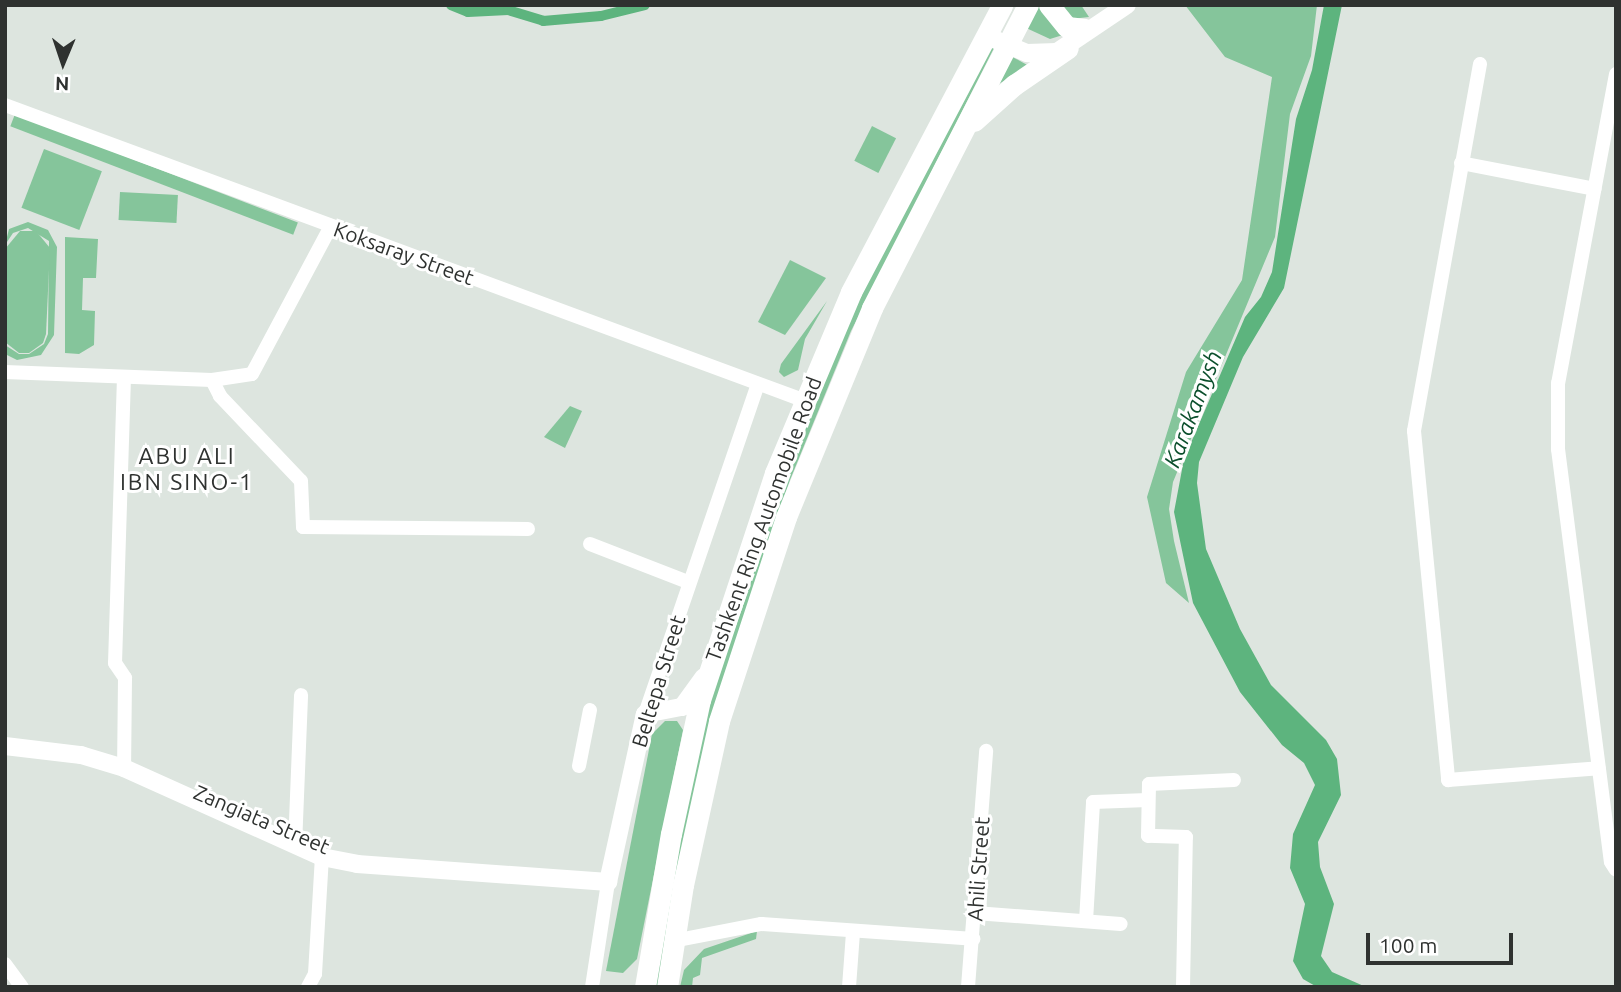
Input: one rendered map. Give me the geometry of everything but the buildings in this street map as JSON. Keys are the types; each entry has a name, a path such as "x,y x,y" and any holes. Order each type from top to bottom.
{"highway":[{"name":"Tashkent Ring Automobile Road","path":"645,987 693,729 708,671 803,400 870,253 1002,5"},
{"name":"Tashkent Ring Automobile Road","path":"667,987 673,941 719,720 763,580 866,320 1028,5"},
{"path":"1049,5 1067,27 1085,29"},
{"path":"961,136 1014,85 1068,48"}],"main road":[{"path":"1010,40 1051,44 1085,29 1118,5"},
{"path":"989,30 1039,54 1068,48 1127,5"},
{"path":"645,714 682,707 708,671"},
{"path":"682,707 693,729"},
{"name":"Beltepa Street","path":"609,876 645,714"},
{"name":"Zangiata Street","path":"5,737 56,743 124,763 295,841 322,857 357,864 609,876"},
{"name":"Zangiata Street","path":"5,746 124,763"},
{"name":"Zangiata Street","path":"295,841 363,854 609,876"}],"street":[{"path":"1480,64 1414,431 1448,780 1598,768"},
{"path":"1616,74 1558,383 1558,449 1598,768 1611,862 1616,870"},
{"name":"Koksaray Street","path":"5,105 803,400"},
{"path":"1461,163 1595,189"},
{"path":"5,372 212,380 252,374 331,226"},
{"path":"124,377 115,663 125,678 124,763"},
{"path":"212,380 219,396 301,481 303,527 528,529"},
{"name":"Beltepa Street","path":"645,714 758,384"},
{"path":"590,544 688,582"},
{"path":"295,841 301,695"},
{"path":"579,766 590,710"},
{"name":"Ahili Street","path":"968,987 986,751"},
{"path":"1183,987 1186,837 1148,836 1149,784 1234,780"},
{"path":"1086,921 1093,802 1148,800"},
{"path":"308,987 316,974 322,857"},
{"name":"Beltepa Street","path":"592,987 609,876"},
{"path":"975,913 1121,924"},
{"path":"673,941 761,924 973,939"},
{"path":"849,987 853,932"},
{"path":"5,964 22,987"}],"shaded area":[{"path":"1037,5 1043,5 1066,34 1050,39 1024,27"},
{"path":"1056,5 1081,5 1089,17 1071,19"},
{"path":"1185,5 1317,5 1311,56 1290,114 1275,237 1173,482 1169,509 1189,603 1166,583 1147,497 1186,372 1242,280 1272,77 1225,57"},
{"path":"1324,5 1342,5 1284,288 1243,357 1199,462 1197,483 1206,549 1240,629 1271,685 1326,740 1337,759 1341,795 1318,842 1320,867 1334,904 1321,956 1332,972 1366,987 1317,987 1303,979 1293,961 1305,904 1290,868 1293,834 1315,785 1304,763 1282,745 1240,692 1193,603 1174,512 1184,459 1245,317 1261,297 1272,272 1296,119 1312,70"},
{"path":"988,45 994,48 851,331 790,480 714,707 659,987 653,987 690,780 719,663 785,474 846,326"},
{"path":"1009,55 1029,66 992,88"},
{"path":"15,114 298,223 293,235 10,126"},
{"path":"872,126 896,138 878,173 854,161"},
{"path":"44,149 102,171 79,230 21,208"},
{"path":"120,192 178,195 176,223 119,220"},
{"path":"28,222 48,230 57,247 54,335 41,355 17,360 5,354 5,345 19,354 29,354 44,344 48,334 49,241 28,228 13,233 5,245 9,229"},
{"path":"20,231 36,231 50,248 46,334 43,343 29,353 19,353 5,342 5,249"},
{"path":"65,237 98,239 96,278 83,278 82,310 95,311 94,345 79,354 65,353"},
{"path":"790,260 826,278 785,335 758,322"},
{"path":"827,301 805,339 798,370 784,377 779,372 781,364"},
{"path":"570,406 582,411 565,448 544,437"},
{"path":"665,721 677,721 683,730 637,959 623,973 606,971 652,734"},
{"path":"757,931 756,939 702,958 700,975 693,978 692,987 680,987 684,970 704,949"}],"waterway":[{"path":"451,5 468,12 508,10 543,21 601,16 645,5"}],"district":[{"name":"ABU ALI IBN SINO-1","path":"187,469"}],"water label":[{"name":"Karakamysh","path":"1193,409"}]}
